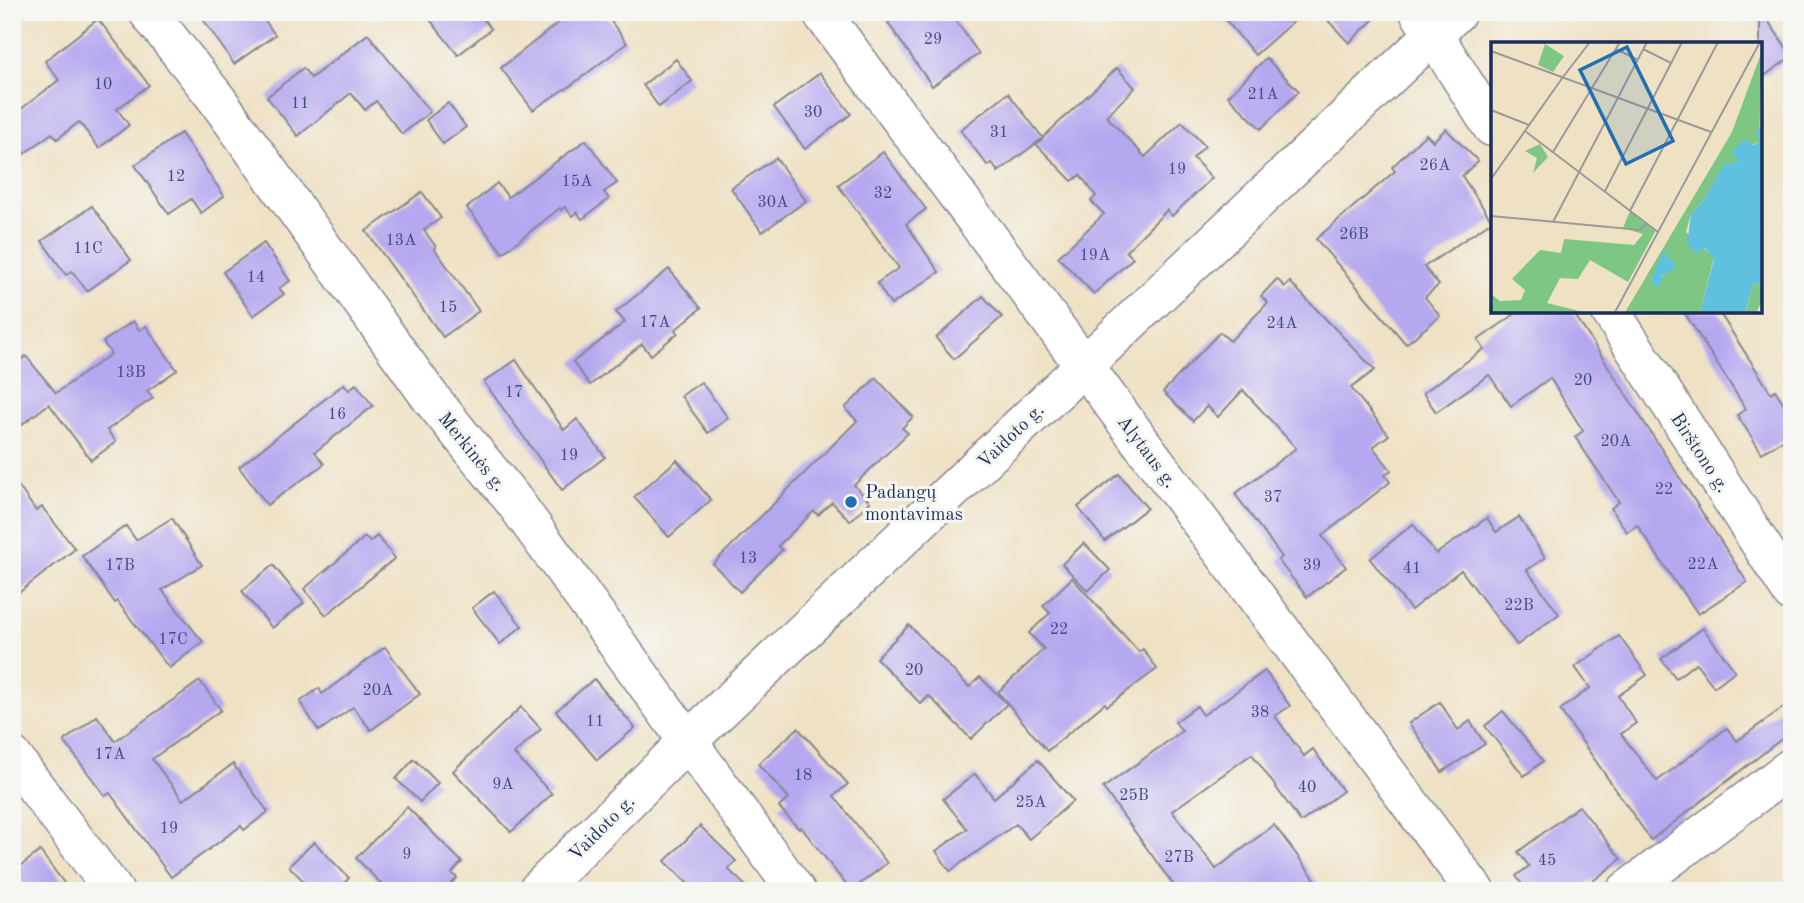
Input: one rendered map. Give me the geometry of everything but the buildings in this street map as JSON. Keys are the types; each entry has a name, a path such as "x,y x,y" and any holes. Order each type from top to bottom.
{"street":[{"name":"Merkinės g.","path":"148,12 216,98 430,397 514,501 796,891"},
{"name":"Alytaus g.","path":"821,12 1475,891"},
{"name":"Vaidoto g.","path":"537,891 688,741 1084,365 1436,20"},
{"path":"1436,20 1491,123"},
{"name":"Birštono g.","path":"1612,313 1792,593"},
{"path":"12,756 114,891"},
{"path":"1626,891 1792,767"}],"place":[{"name":"Padangų montavimas","path":"851,502"}]}
